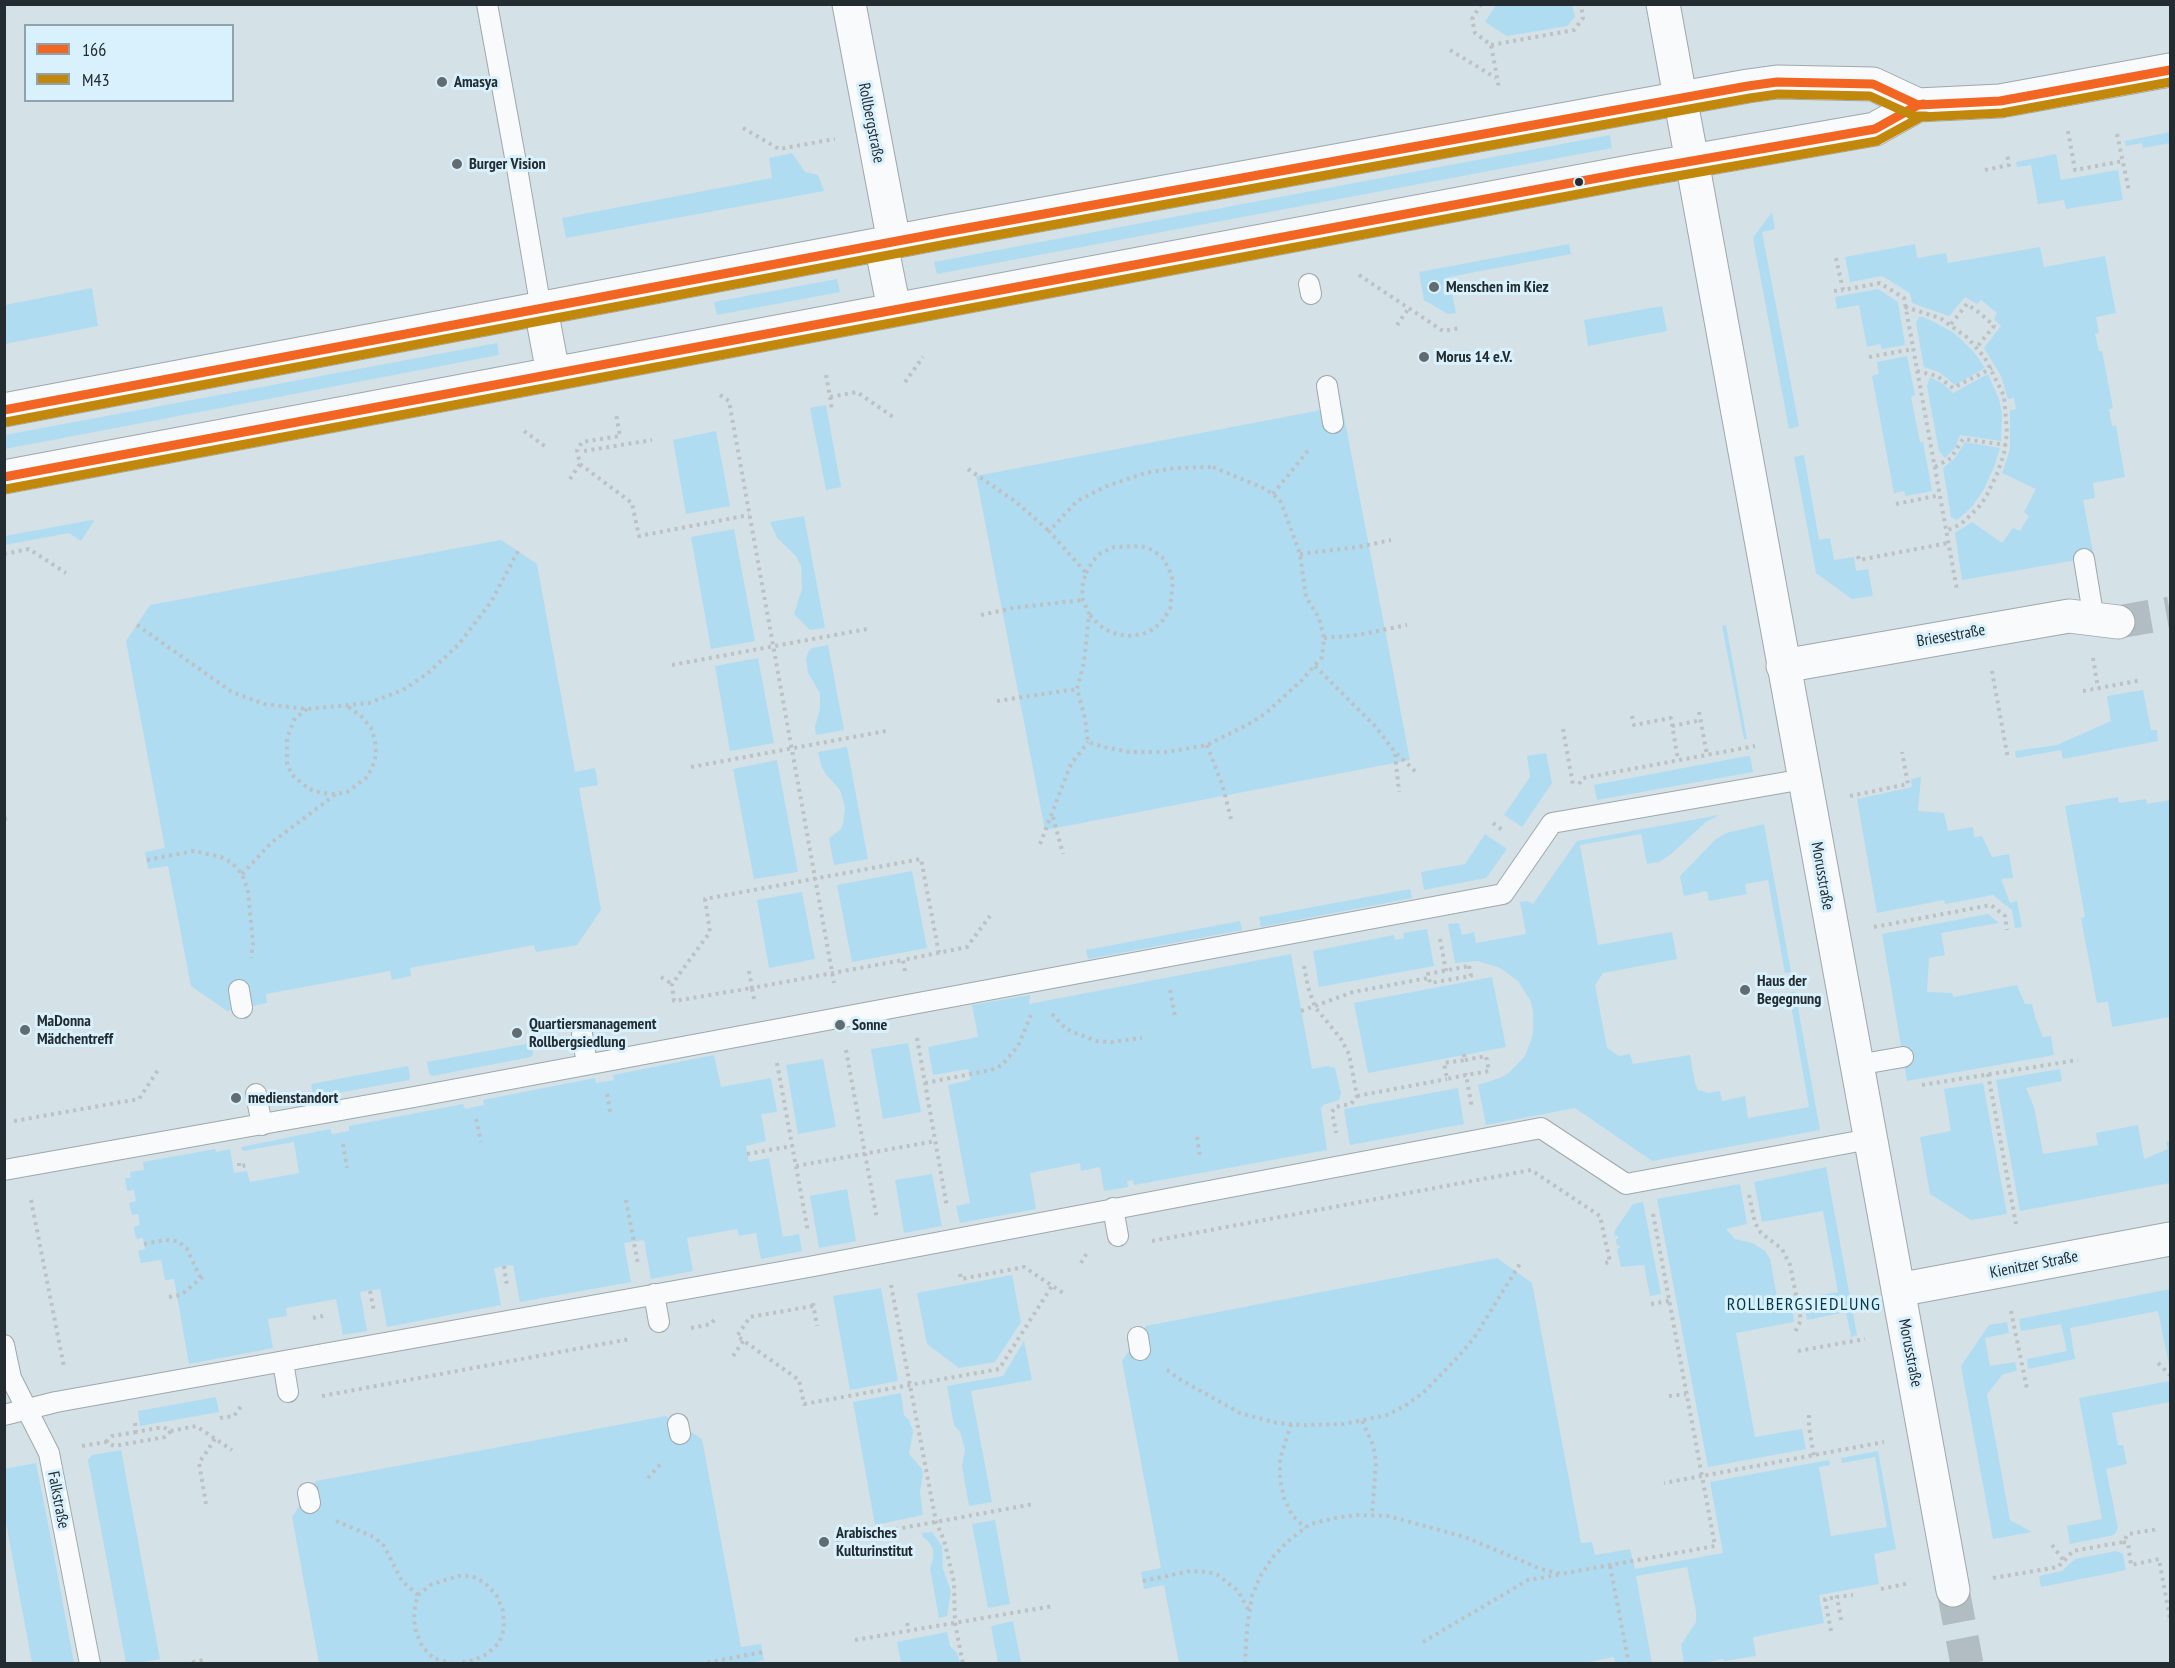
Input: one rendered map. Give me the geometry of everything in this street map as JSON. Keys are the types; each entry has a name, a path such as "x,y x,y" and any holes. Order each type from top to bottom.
{"street":[{"name":"Rollbergstraße","path":"849,4 873,132 894,309"},
{"name":"Morusstraße","path":"1663,4 1953,1590"},
{"path":"4,477 894,309 1875,129 1918,105 2000,101 2170,70"},
{"path":"4,410 887,243 1777,82 1873,84 1918,105"},
{"path":"541,309 553,373"},
{"name":"Briesestraße","path":"1784,666 2069,616 2106,621"},
{"name":"Kienitzer Straße","path":"1898,1290 2170,1239"}],"lane":[{"path":"487,4 541,309"},
{"path":"1327,386 1333,423"},
{"path":"2084,559 2106,621"},
{"path":"14,1169 1503,894 1552,824 1803,779"},
{"path":"582,1034 587,1064"},
{"path":"1857,1065 1903,1057"},
{"path":"256,1094 262,1125"},
{"path":"4,1415 67,1400 743,1278 1541,1128 1626,1184 1870,1139"},
{"path":"1113,1208 1118,1236"},
{"path":"654,1294 659,1322"},
{"name":"Falkstraße","path":"4,1345 11,1378 49,1453 90,1664"},
{"path":"283,1362 288,1392"}],"path":[{"path":"1481,4 1472,19 1475,33 1491,45 1499,88"},
{"path":"1491,45 1574,30 1583,18 1581,4"},
{"path":"1450,50 1497,78"},
{"path":"743,128 780,148 873,132"},
{"path":"2117,134 2129,191"},
{"path":"2070,142 2075,170 2123,161"},
{"path":"1985,170 2009,165 2007,154"},
{"path":"1836,258 1843,290"},
{"path":"1359,275 1443,331 1460,328"},
{"path":"1834,291 1880,283 1904,298 1957,590"},
{"path":"1951,324 1967,304 1981,314 1994,326 1977,347"},
{"path":"1905,307 1930,314 1951,324 1977,347 1992,368 2004,396 2007,422 2006,445 2001,464 1986,497 1966,520 1946,531"},
{"path":"1397,325 1409,308"},
{"path":"1869,357 1913,349"},
{"path":"905,382 922,357"},
{"path":"1917,371 1937,376 1953,388 1992,368"},
{"path":"826,375 832,410"},
{"path":"830,397 857,392 896,419"},
{"path":"720,395 729,401 829,956"},
{"path":"616,414 620,436 582,442 577,450 580,464 632,503 639,536 749,515"},
{"path":"524,431 546,447"},
{"path":"1935,467 1951,458 1963,439 2006,445"},
{"path":"584,451 652,440"},
{"path":"570,479 580,464"},
{"path":"1049,531 1077,501 1107,486 1145,473 1175,468 1213,467 1242,478 1273,494 1281,502 1300,554 1306,597 1318,618 1324,638 1322,657 1266,713 1207,745 1167,752 1129,752 1088,742"},
{"path":"968,469 1016,502 1049,531 1086,573"},
{"path":"1896,504 1940,495"},
{"path":"1300,554 1391,540"},
{"path":"1858,556 1859,560 1948,543"},
{"path":"1141,546 1152,550 1162,557 1170,569 1173,594 1167,615 1154,629 1143,634 1128,636 1112,633 1099,625 1089,614 1083,600 1086,573 1093,561 1101,553 1114,547 1141,546"},
{"path":"4,554 29,549 66,573"},
{"path":"137,625 232,692 264,704 307,709 369,703 403,690 428,673 458,645 491,602 518,551"},
{"path":"981,615 1013,608 1083,600"},
{"path":"1040,844 1071,764 1088,742 1085,718 1077,689 1084,662 1089,614"},
{"path":"1324,638 1358,635 1407,625"},
{"path":"672,665 867,629"},
{"path":"2092,652 2098,688"},
{"path":"1315,666 1375,726 1395,752 1418,774"},
{"path":"1992,669 2008,759"},
{"path":"2083,691 2142,680"},
{"path":"997,701 1077,689"},
{"path":"307,709 295,718 287,738 287,764 292,775 309,789 336,794 347,792 366,778 376,754 371,728 362,716 348,706"},
{"path":"1699,712 1707,755"},
{"path":"1632,716 1634,725 1671,718 1678,760"},
{"path":"1672,726 1701,720"},
{"path":"1563,729 1574,791"},
{"path":"691,767 886,730"},
{"path":"1207,745 1223,787 1232,823"},
{"path":"1724,752 1755,746"},
{"path":"1395,752 1399,792"},
{"path":"1846,796 1908,784 1902,752"},
{"path":"242,873 271,843 336,794"},
{"path":"1052,816 1063,854"},
{"path":"147,860 194,851 208,853 232,863 242,873 249,899 253,944 249,971 241,999"},
{"path":"722,993 674,1001 672,984 710,932 705,899 921,858 939,953"},
{"path":"1880,926 1991,905 2005,916 2007,930"},
{"path":"909,959 968,947 990,916"},
{"path":"1440,936 1446,970"},
{"path":"749,971 752,988 903,960"},
{"path":"1304,964 1308,987 1315,1007 1341,1039 1349,1054 1357,1096"},
{"path":"1469,966 1471,976 1450,982 1430,983 1428,978 1428,974 1469,966"},
{"path":"661,977 672,984"},
{"path":"1301,1011 1353,992 1428,978"},
{"path":"925,1083 991,1070 1002,1065 1018,1046 1035,1006 1040,981"},
{"path":"1786,983 1799,981"},
{"path":"1169,987 1175,1016"},
{"path":"1035,1006 1047,1010 1066,1029 1096,1041 1111,1042 1142,1038"},
{"path":"1332,1112 1335,1107 1351,1104 1357,1096 1447,1079 1466,1075 1489,1071 1486,1056 1465,1057 1444,1063 1447,1079"},
{"path":"1911,1087 2078,1060"},
{"path":"921,1063 948,1207"},
{"path":"14,1121 139,1099 158,1070"},
{"path":"1988,1074 2016,1224"},
{"path":"1466,1075 1468,1086"},
{"path":"851,1076 878,1220"},
{"path":"781,1089 808,1233"},
{"path":"341,1132 347,1168"},
{"path":"796,1166 936,1141"},
{"path":"747,1154 792,1146"},
{"path":"1743,1162 1755,1223 1761,1233 1782,1249 1790,1265 1801,1320 1795,1332"},
{"path":"14,1169 65,1371 67,1400"},
{"path":"1142,1242 1270,1221 1531,1170 1600,1216 1610,1262 1605,1263"},
{"path":"626,1200 634,1242"},
{"path":"1423,1642 1528,1580 1715,1546 1654,1219"},
{"path":"144,1244 165,1240 178,1241 187,1249 200,1277"},
{"path":"1080,1263 1088,1252 1084,1250"},
{"path":"1139,1343 1181,1380 1240,1413 1291,1424 1324,1425 1362,1421 1405,1406 1440,1376 1474,1338 1521,1262"},
{"path":"970,1278 1024,1267 1063,1293"},
{"path":"169,1297 181,1294 206,1274"},
{"path":"688,1328 711,1324 743,1278"},
{"path":"813,1306 750,1317 737,1336 799,1380 804,1404 999,1369 1052,1286"},
{"path":"894,1298 936,1522 945,1540 954,1582 955,1623 963,1664"},
{"path":"1652,1304 1669,1300"},
{"path":"2011,1310 2027,1389"},
{"path":"314,1398 641,1337"},
{"path":"1798,1351 1865,1339"},
{"path":"733,1356 744,1340"},
{"path":"2158,1363 2170,1375"},
{"path":"1669,1396 1686,1394"},
{"path":"220,1418 234,1416 246,1399"},
{"path":"1809,1415 1814,1456"},
{"path":"1362,1421 1373,1445 1376,1462 1372,1516"},
{"path":"1291,1424 1280,1459 1280,1479 1284,1498 1292,1515 1305,1528"},
{"path":"114,1446 165,1437 171,1431 196,1426 232,1450"},
{"path":"106,1442 112,1436 136,1429 163,1427 171,1431"},
{"path":"206,1504 198,1463 215,1439"},
{"path":"1664,1483 1884,1442"},
{"path":"309,1498 330,1518 374,1536 384,1546 402,1581 418,1595"},
{"path":"836,1540 1034,1504"},
{"path":"1245,1664 1252,1595 1261,1575 1272,1558 1287,1542 1310,1524 1335,1518 1388,1516 1444,1531 1541,1569 1561,1574"},
{"path":"2123,1542 2128,1534 2159,1528"},
{"path":"889,1530 891,1539"},
{"path":"2000,1577 2026,1575 2058,1567 2073,1551 2127,1543 2131,1565 2159,1559 2170,1619 2167,1620"},
{"path":"2052,1545 2064,1561"},
{"path":"1610,1566 1629,1664"},
{"path":"1143,1581 1190,1572 1208,1572 1218,1575 1238,1591 1250,1612"},
{"path":"459,1576 472,1576 485,1583 496,1596 503,1611 504,1629 498,1643 487,1654 474,1660 455,1664 433,1661 422,1646 416,1632 414,1620 418,1595 432,1584 459,1576"},
{"path":"1881,1589 1910,1583"},
{"path":"1831,1631 1825,1599 1852,1594"},
{"path":"1837,1597 1841,1620"},
{"path":"855,1640 1053,1606"},
{"path":"908,1623 909,1631"},
{"path":"700,1664 763,1652"},
{"path":"185,1664 202,1660"}],"shaded area":[{"path":"1496,5 1572,5 1575,17 1567,26 1507,36 1485,22"},
{"path":"2170,132 2170,143 2143,148 2142,143 2126,146 2125,141"},
{"path":"1610,135 1612,148 937,274 934,262"},
{"path":"792,153 805,172 818,175 824,191 566,238 562,218 772,178 769,158"},
{"path":"2056,154 2061,180 2118,170 2123,200 2066,209 2064,200 2038,204 2031,165 2017,167 2016,162"},
{"path":"1772,212 1775,229 1762,232 1799,426 1789,429 1753,238"},
{"path":"1569,244 1571,254 1449,277 1456,313 1448,314 1424,300 1419,272"},
{"path":"1915,244 1917,258 1946,253 1948,263 2040,247 2044,267 2105,256 2116,313 2096,317 2099,333 2095,334 2099,351 2102,351 2113,408 2109,409 2112,426 2116,426 2125,477 2093,483 2095,498 2083,500 2094,557 1962,580 1955,533 1972,522 2002,543 2013,528 2020,531 2029,516 2024,512 2036,489 2002,473 2010,449 2010,410 2016,409 2014,398 2008,399 2001,376 1984,348 2001,326 1994,319 1997,313 1981,300 1977,304 1965,297 1949,316 1912,303 1910,293 1882,276 1850,282 1845,257"},
{"path":"837,279 840,292 717,315 714,302"},
{"path":"92,288 98,326 5,344 5,305"},
{"path":"1878,289 1898,302 1905,345 1882,349 1880,344 1867,347 1859,305 1837,309 1835,297"},
{"path":"1662,306 1667,331 1588,346 1584,320"},
{"path":"1919,317 1954,333 1974,352 1985,368 1955,385 1939,372 1924,367 1916,323"},
{"path":"497,343 499,355 5,449 5,435"},
{"path":"1907,356 1915,395 1911,397 1920,442 1923,442 1932,491 1906,496 1904,491 1894,493 1872,376 1879,374 1877,362"},
{"path":"1988,374 1999,399 2002,414 2001,441 1960,435 1955,448 1945,458 1939,451 1927,386 1930,377 1953,393"},
{"path":"826,405 841,487 826,490 810,408"},
{"path":"1342,406 1410,760 1045,830 976,476"},
{"path":"716,431 730,506 686,514 673,440"},
{"path":"1965,442 2000,448 1984,489 1972,507 1957,520 1951,517 1943,468 1955,458"},
{"path":"1804,455 1819,540 1830,538 1834,560 1854,557 1856,571 1868,569 1873,596 1852,599 1816,573 1794,457"},
{"path":"804,516 825,628 810,630 794,614 802,589 801,566 796,556 777,538 770,522"},
{"path":"94,521 81,541 69,533 5,545 5,536"},
{"path":"734,529 755,641 711,649 691,537"},
{"path":"501,540 537,564 575,772 595,768 598,785 579,788 601,910 577,945 536,952 534,945 410,968 411,976 392,980 390,971 266,994 267,1003 227,1011 191,986 168,866 148,869 145,852 165,848 126,641 150,605"},
{"path":"1726,625 1747,739 1744,739 1722,626"},
{"path":"828,645 844,730 816,735 815,726 820,709 820,693 808,673 806,659 812,648"},
{"path":"758,658 774,743 730,751 715,666"},
{"path":"2143,690 2151,730 2157,730 2158,741 2063,759 2061,750 2016,758 2015,751 2057,745 2111,721 2107,696"},
{"path":"847,747 868,859 834,865 829,838 840,830 845,807 840,790 821,765 818,752"},
{"path":"1546,753 1552,783 1522,827 1504,815 1530,777 1527,756"},
{"path":"1750,756 1753,772 1597,800 1594,785"},
{"path":"777,760 798,872 754,879 733,769"},
{"path":"1921,777 1918,811 1944,813 1948,831 1973,827 1974,837 1982,836 1992,857 2009,854 2013,878 2001,879 2010,903 2017,901 2022,927 2015,928 2012,910 1993,895 1945,904 1944,900 1877,913 1857,799 1912,787 1911,779"},
{"path":"2118,797 2119,803 2146,799 2147,804 2170,800 2170,1017 2112,1027 2108,1002 2097,1003 2081,918 2085,917 2065,806"},
{"path":"1719,815 1706,822 1659,862 1647,864 1641,834 1580,845 1598,945 1672,932 1677,959 1603,973 1595,985 1607,1048 1619,1056 1630,1054 1633,1064 1690,1055 1698,1090 1709,1093 1720,1091 1722,1101 1745,1096 1748,1118 1809,1107 1789,993 1795,991 1820,1130 1652,1161 1575,1108 1486,1125 1478,1085 1510,1072 1525,1056 1533,1034 1533,1011 1530,1000 1518,981 1500,968 1478,961 1455,963 1448,924 1459,923 1462,935 1474,932 1476,943 1526,934 1520,902 1527,901 1533,904 1577,841"},
{"path":"1764,824 1791,972 1785,973 1768,880 1745,884 1747,894 1709,901 1707,891 1684,896 1680,876 1716,839 1726,833"},
{"path":"1485,834 1507,849 1486,878 1424,890 1421,872 1465,864"},
{"path":"912,871 927,948 852,962 837,885"},
{"path":"1410,889 1412,898 1261,927 1259,917"},
{"path":"802,892 815,959 769,968 757,900"},
{"path":"1988,914 1999,923 1941,933 1945,955 1929,958 1927,992 1952,993 1953,997 2017,985 2025,1004 2032,1004 2043,1037 2051,1036 2054,1055 1907,1081 1882,934"},
{"path":"1240,921 1242,930 1088,959 1086,950"},
{"path":"1427,929 1434,966 1319,987 1313,951 1394,935 1395,940 1404,938 1403,933"},
{"path":"1291,954 1312,1069 1328,1066 1335,1068 1341,1093 1339,1100 1323,1105 1321,1109 1327,1150 1134,1185 1133,1180 1127,1181 1128,1187 1104,1191 1100,1167 1081,1171 1080,1163 1030,1173 1036,1209 960,1223 956,1206 970,1203 948,1085 970,1080 970,1075 968,1069 933,1075 928,1047 978,1037 972,1005 1030,995 1029,1004"},
{"path":"1492,977 1506,1047 1368,1073 1354,1003"},
{"path":"531,1043 533,1054 531,1057 432,1076 429,1073 427,1062"},
{"path":"908,1043 921,1112 883,1119 871,1049"},
{"path":"714,1055 721,1087 771,1078 777,1112 761,1114 766,1141 746,1146 749,1162 769,1158 783,1237 799,1234 802,1251 761,1259 756,1233 739,1236 737,1229 687,1238 693,1271 651,1279 644,1240 624,1243 631,1282 520,1302 513,1265 504,1266 494,1268 501,1305 387,1327 380,1289 360,1292 367,1331 343,1335 336,1299 286,1308 287,1316 268,1319 273,1348 189,1364 174,1279 165,1280 161,1260 141,1263 138,1251 145,1249 143,1238 136,1239 134,1227 140,1225 138,1214 132,1215 129,1203 136,1201 134,1190 127,1191 125,1178 131,1178 130,1172 144,1170 143,1162 215,1149 216,1152 230,1149 234,1173 247,1171 250,1182 299,1173 294,1142 243,1151 241,1147 330,1129 332,1134 349,1131 349,1126 463,1104 465,1109 484,1105 483,1100 595,1078 596,1083 614,1080 613,1075"},
{"path":"823,1059 836,1127 798,1134 786,1065"},
{"path":"408,1066 409,1080 316,1097 313,1095 311,1084"},
{"path":"2060,1069 2062,1081 2026,1088 2034,1107 2043,1154 2098,1145 2096,1133 2138,1125 2144,1159 2168,1149 2166,1142 2170,1141 2170,1183 2020,1211 1996,1080"},
{"path":"1983,1083 2007,1214 1971,1220 1930,1194 1920,1137 1951,1131 1944,1089"},
{"path":"1458,1088 1464,1124 1350,1145 1344,1109"},
{"path":"1826,1167 1857,1335 1851,1337 1846,1312 1807,1320 1803,1298 1838,1292 1823,1211 1762,1222 1754,1182"},
{"path":"932,1174 942,1226 904,1233 895,1180"},
{"path":"1740,1184 1747,1224 1726,1229 1735,1239 1752,1243 1765,1251 1770,1259 1778,1303 1791,1300 1794,1322 1736,1333 1755,1437 1802,1429 1806,1449 1708,1467 1657,1199"},
{"path":"847,1189 856,1241 819,1248 810,1196"},
{"path":"1643,1202 1661,1294 1650,1296 1644,1265 1621,1267 1617,1249 1620,1248 1619,1245 1617,1246 1616,1239 1618,1236 1615,1236 1614,1232 1633,1204"},
{"path":"1497,1258 1532,1283 1581,1543 1592,1542 1595,1555 1630,1549 1635,1569 1723,1553 1710,1482 1829,1460 1830,1465 1819,1467 1831,1536 1887,1527 1875,1457 1842,1463 1841,1458 1878,1451 1896,1549 1874,1554 1879,1584 1819,1595 1824,1623 1753,1637 1756,1656 1724,1661 1723,1659 1703,1663 1684,1663 1681,1645 1696,1622 1687,1567 1636,1576 1652,1663 1615,1663 1614,1657 1580,1664 1179,1663 1164,1585 1144,1589 1141,1572 1161,1568 1122,1361 1146,1326"},
{"path":"1012,1275 1021,1322 995,1362 959,1368 927,1344 917,1293"},
{"path":"881,1288 898,1381 850,1390 833,1296"},
{"path":"2170,1289 2170,1370 2158,1311 2070,1328 2075,1359 2028,1369 2027,1359 2067,1351 2061,1324 2021,1331 2019,1319"},
{"path":"2007,1322 2009,1333 1985,1338 1990,1366 2015,1362 2017,1371 2003,1374 1987,1394 2010,1520 2032,1532 1993,1539 1961,1366 1989,1325"},
{"path":"1024,1341 1032,1380 971,1391 992,1502 969,1506 962,1466 965,1449 960,1432 954,1425 947,1386 1003,1376"},
{"path":"2170,1381 2170,1402 2112,1413 2118,1445 2123,1445 2127,1464 2106,1469 2118,1528 2114,1535 2070,1544 2067,1526 2102,1519 2079,1398"},
{"path":"901,1393 904,1415 909,1420 913,1431 909,1454 922,1469 920,1492 923,1515 875,1525 853,1402"},
{"path":"216,1397 219,1412 140,1426 138,1411"},
{"path":"666,1416 702,1439 741,1647 761,1644 764,1660 748,1664 319,1663 292,1517 316,1481"},
{"path":"121,1450 160,1659 138,1663 126,1663 88,1460 92,1455"},
{"path":"36,1463 74,1663 32,1663 5,1517 4,1469"},
{"path":"995,1520 1010,1604 988,1608 972,1524"},
{"path":"932,1532 942,1546 943,1569 951,1591 947,1616 939,1618 930,1568 933,1549 922,1533"},
{"path":"2116,1551 2123,1554 2126,1570 2041,1587 2039,1576 2062,1571 2075,1559"},
{"path":"1013,1621 1021,1663 998,1663 991,1626"},
{"path":"947,1632 950,1646 957,1653 960,1663 901,1663 897,1642"}],"tunnel":[{"path":"2118,622 2170,613"},
{"path":"1953,1590 1967,1664"}],"transit line":[{"name":"166","path":"4,477 1635,171 1875,129 1918,105 2000,101 2170,70"},
{"name":"166","path":"4,410 945,232 1748,86 1777,82 1873,84 1918,105 1924,104"},
{"name":"M43","path":"6,489 1637,183 1877,141 1921,117 2002,113 2170,82"},
{"name":"M43","path":"6,422 947,244 1750,98 1778,94 1870,96 1914,116 1926,116"}],"place":[{"name":"Amasya","path":"442,82"},
{"name":"Burger Vision","path":"457,164"},
{"name":"Menschen im Kiez","path":"1434,287"},
{"name":"Morus 14 e.V.","path":"1424,357"},
{"name":"Haus der Begegnung","path":"1745,990"},
{"name":"Sonne","path":"840,1025"},
{"name":"MaDonna Mädchentreff","path":"25,1030"},
{"name":"Quartiersmanagement Rollbergsiedlung","path":"517,1033"},
{"name":"medienstandort","path":"236,1098"},
{"name":"Arabisches Kulturinstitut","path":"824,1542"}],"district":[{"name":"ROLLBERGSIEDLUNG","path":"1804,1305"}]}
